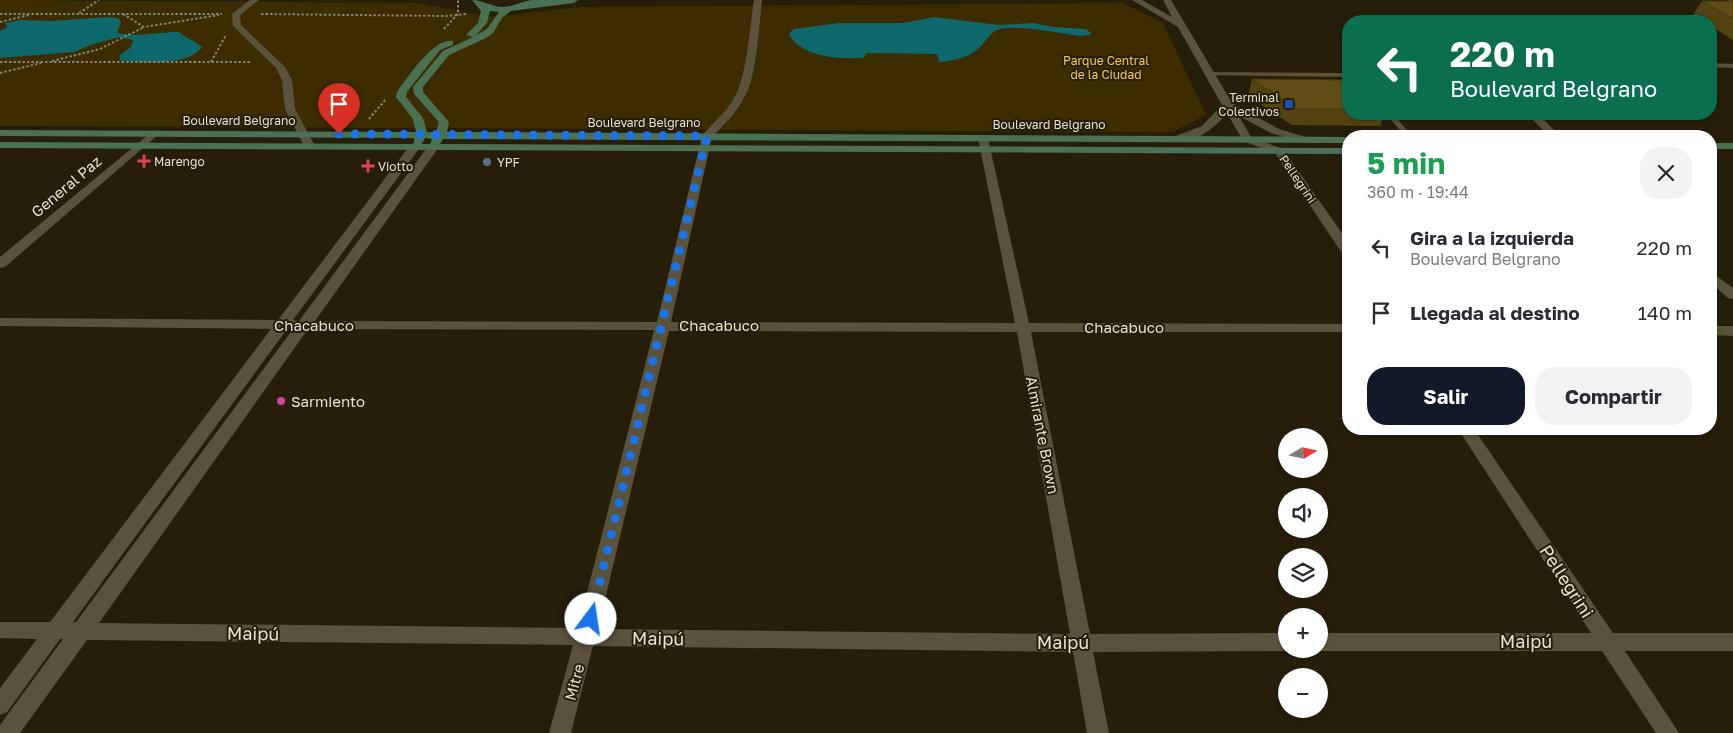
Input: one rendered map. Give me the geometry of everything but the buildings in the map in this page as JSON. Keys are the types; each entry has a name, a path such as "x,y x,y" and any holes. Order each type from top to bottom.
{"street":[{"path":"255,0 236,14 237,26 278,64 287,80 290,109 309,146"},
{"path":"474,0 485,7 510,8 528,4 574,0"},
{"path":"528,4 537,0"},
{"path":"705,142 740,97 746,79 746,69 758,0"},
{"path":"1136,0 1182,26"},
{"path":"1167,0 1247,139"},
{"path":"0,705 418,140 422,130 418,118 401,97 402,92 437,48 477,31 486,14 485,7"},
{"path":"7,733 437,141 444,122 418,92 418,87 453,48 483,36 490,31 499,16 510,8"},
{"path":"1177,139 1201,132 1214,124 1227,105"},
{"path":"1227,105 1268,128 1302,139"},
{"path":"1538,120 1549,130"},
{"name":"Boulevard Belgrano","path":"0,133 303,134 437,141 984,143 1342,151"},
{"name":"General Paz","path":"0,264 154,134"},
{"name":"Boulevard Belgrano","path":"984,143 1177,139 1342,140"},
{"name":"Pellegrini","path":"1247,139 1279,151 1342,243"},
{"name":"Boulevard Belgrano","path":"0,145 309,146 418,140"},
{"name":"Mitre","path":"560,733 586,637 663,325 705,142"},
{"name":"Almirante Brown","path":"984,143 1022,327 1098,733"},
{"path":"1717,146 1733,146"},
{"path":"1717,281 1733,295"},
{"name":"Chacabuco","path":"0,322 282,325 1342,328"},
{"path":"1717,330 1733,331"},
{"name":"Pellegrini","path":"1470,435 1668,733"},
{"name":"Maipú","path":"0,630 1082,643 1278,642"},
{"name":"Maipú","path":"1328,642 1606,640 1733,642"}],"lane":[{"path":"1717,65 1733,66"},
{"path":"1208,71 1342,75"},
{"path":"1395,120 1404,130"}],"path":[{"path":"78,14 99,0"},
{"path":"0,22 34,14"},
{"path":"122,14 144,27"},
{"path":"0,73 100,49 144,27 201,20 221,14"},
{"path":"211,62 228,32"},
{"path":"0,62 211,62 278,64"}],"green space":[{"name":"Parque Central de la Ciudad","path":"0,0 418,3 491,17 579,7 1123,3 1163,23 1206,115 1172,132 0,126"}],"water":[{"path":"934,17 999,25 1034,23 1053,27 1086,29 1091,33 1081,36 1026,28 1005,28 994,31 974,52 965,57 944,62 939,62 937,54 867,53 863,58 832,57 803,48 789,34 794,29 839,23 903,23"},
{"path":"118,18 121,22 117,33 179,32 202,47 186,58 176,60 164,62 121,61 119,56 131,47 133,40 120,37 93,44 74,52 0,58 0,31 7,27 5,23 21,20 51,21"}],"place":[{"name":"Terminal Colectivos","path":"1289,104"},
{"name":"Marengo","path":"144,161"},
{"name":"YPF","path":"487,162"},
{"name":"Viotto","path":"368,166"},
{"name":"Sarmiento","path":"281,401"}],"route":[{"path":"339,134 707,136 591,619"}]}
